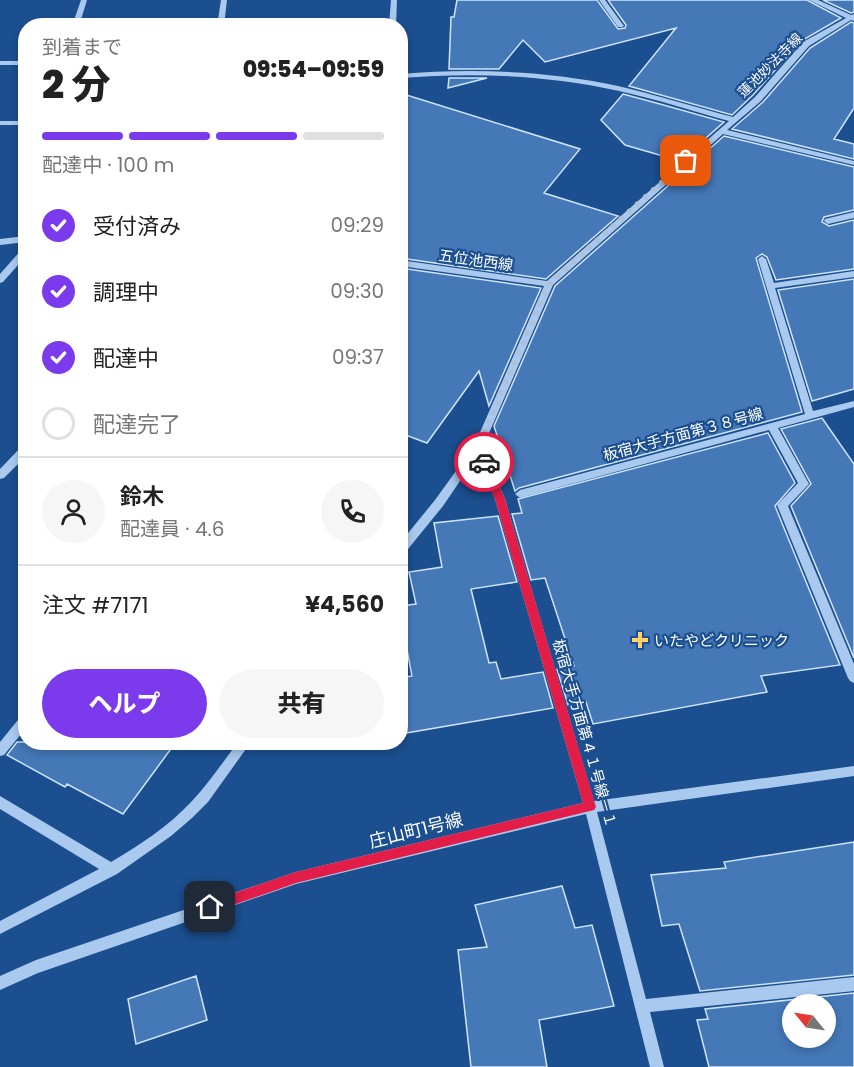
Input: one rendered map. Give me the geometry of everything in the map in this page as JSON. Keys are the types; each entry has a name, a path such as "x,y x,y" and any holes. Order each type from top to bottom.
{"street":[{"path":"78,18 84,0"},
{"path":"221,18 224,0"},
{"path":"393,18 394,0"},
{"path":"602,0 620,26"},
{"path":"812,0 853,17"},
{"name":"蓮池妙法寺線","path":"549,284 758,99 806,44 853,17"},
{"path":"0,63 18,63"},
{"path":"408,75 470,74 593,84 734,120"},
{"path":"0,123 18,123"},
{"path":"720,131 854,164"},
{"path":"828,221 854,215"},
{"path":"0,242 18,240"},
{"path":"0,280 18,259"},
{"path":"762,259 810,416"},
{"name":"五位池西線","path":"408,264 549,284"},
{"path":"770,285 854,274"},
{"path":"408,541 439,503 478,447 549,284"},
{"name":"板宿大手方面第３８号線","path":"520,494 854,404"},
{"path":"772,426 804,484 782,505 854,678"},
{"name":"板宿大手方面第４１号線－１","path":"478,447 500,499 590,807 657,1067"},
{"path":"0,475 18,457"},
{"path":"0,751 18,729"},
{"path":"0,928 112,870 188,813 239,750"},
{"name":"庄山町1号線","path":"0,982 36,967 296,878 590,807 854,771"},
{"path":"0,802 112,870"},
{"path":"641,1006 854,984"}],"building":[{"path":"457,0 597,0 618,29 625,28 626,25 608,0 807,0 841,18 801,41 732,115 629,86 676,28 545,62 523,40 499,69 449,69 451,17 454,17"},
{"path":"823,0 854,0 854,12 851,13"},
{"path":"851,22 854,23 854,108 834,139 854,144 854,159 732,129 763,102 810,48"},
{"path":"449,78 487,78 448,88"},
{"path":"623,94 724,122 680,161 625,145 601,120"},
{"path":"408,95 580,149 544,193 618,216 546,279 408,259"},
{"path":"724,136 854,167 854,210 824,217 822,222 829,226 854,220 854,269 776,280 767,257 762,254 756,258 802,412 519,488 515,491 494,426 555,286"},
{"path":"408,269 541,288 489,406 479,371 427,443 408,436"},
{"path":"854,279 854,389 812,401 778,290"},
{"path":"822,418 854,464 854,658 791,506 811,484 781,429"},
{"path":"768,433 795,483 775,506 840,665 761,676 767,692 593,724 586,702 568,705 557,669 574,666 545,578 531,580 512,514 522,513 518,499"},
{"path":"498,516 517,582 471,589 489,663 496,662 501,679 543,672 553,708 408,733 408,677 412,676 408,655 408,605 416,604 409,572 442,567 434,523"},
{"path":"17,742 18,750 170,750 123,814 67,784 65,787 7,755"},
{"path":"854,842 854,975 700,991 679,924 662,926 651,875 726,868 724,862"},
{"path":"562,886 575,928 592,925 614,1006 539,1020 547,1067 471,1067 458,950 487,947 475,905"},
{"path":"196,976 207,1020 136,1044 128,999"},
{"path":"854,993 854,1067 709,1067 697,1020 708,1019 705,1009 782,1001 782,1048 836,1048 836,995"}],"way so far":[{"path":"484,462 478,447 549,284 686,161"}],"place":[{"name":"いたやどクリニック","path":"640,640"}],"route":[{"path":"210,907 296,878 590,807 500,499 484,462"}]}
